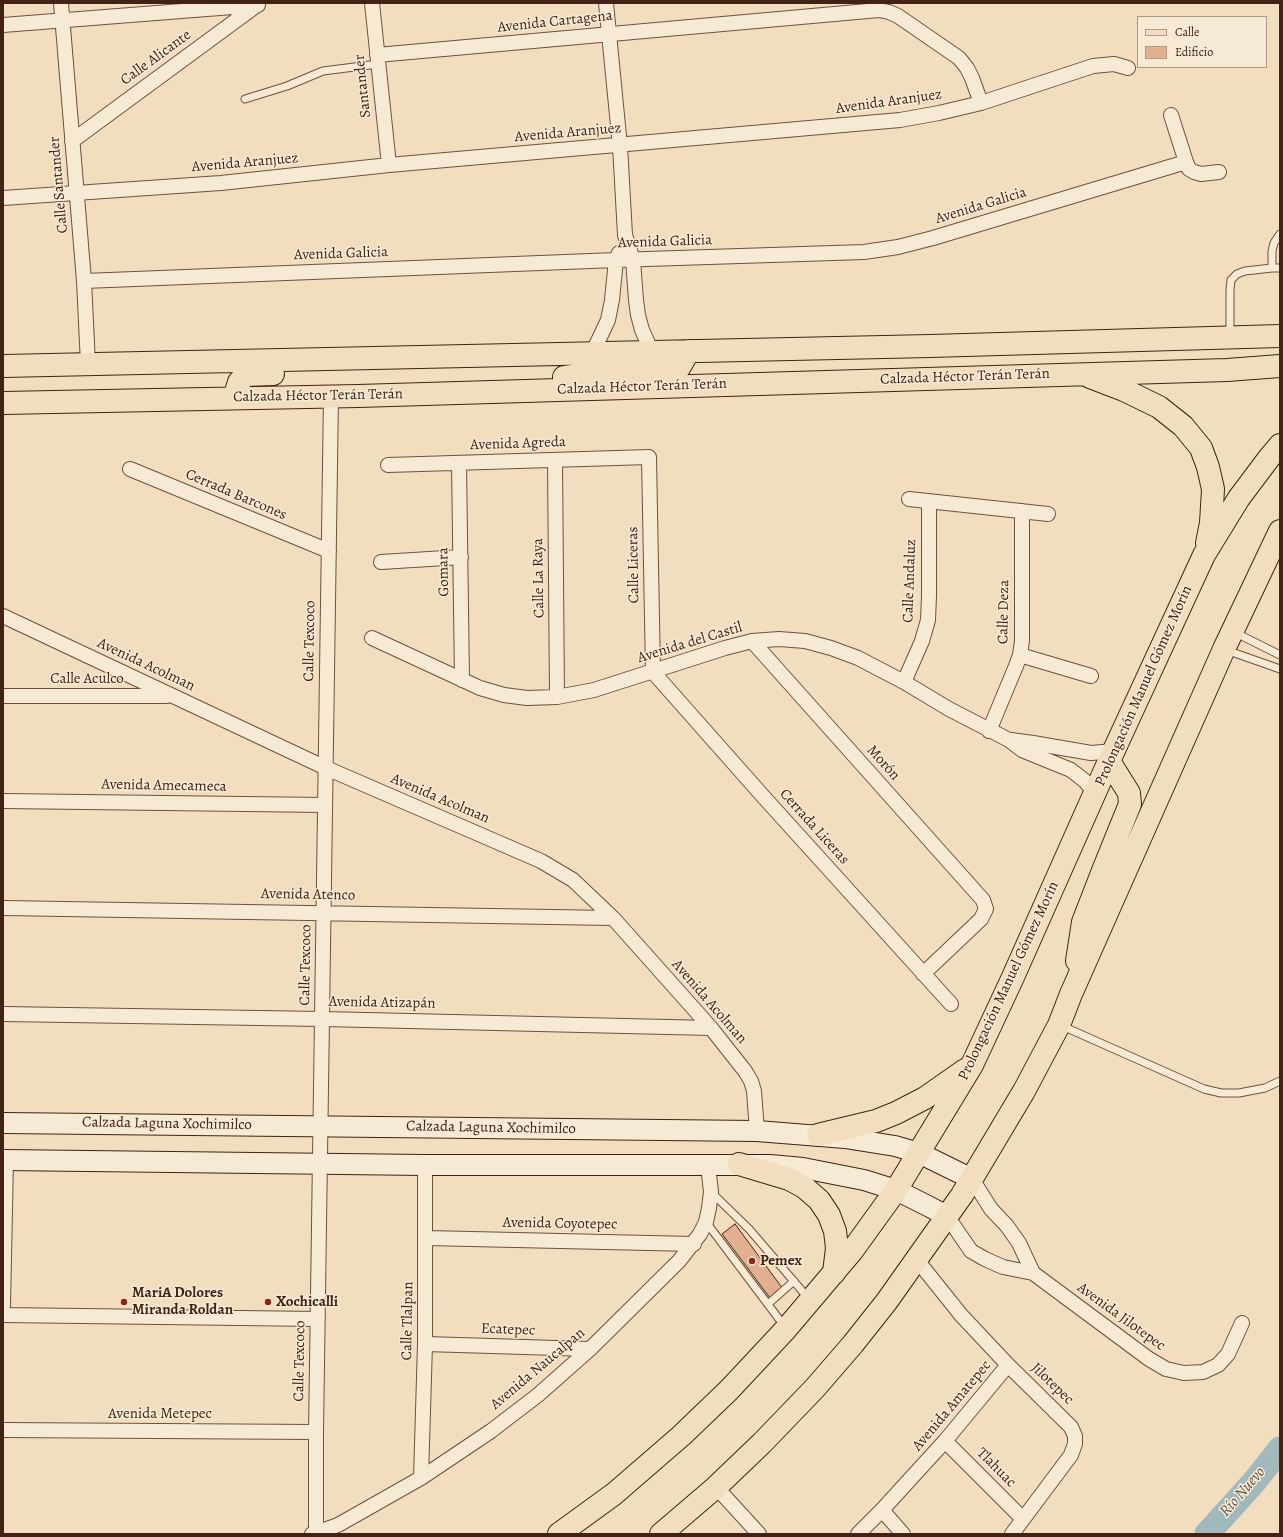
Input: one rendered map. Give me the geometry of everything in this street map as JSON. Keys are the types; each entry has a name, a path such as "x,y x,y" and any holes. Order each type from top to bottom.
{"main road":[{"name":"Calzada Héctor Terán Terán","path":"3,366 592,354 1280,336"},
{"path":"509,391 581,374 676,370 679,368 688,351"},
{"path":"234,398 239,382 246,375 337,373 388,358"},
{"name":"Calzada Héctor Terán Terán","path":"3,403 509,391 1082,373 1227,370 1280,366"},
{"path":"1082,373 1124,390 1159,407 1183,426 1201,448 1208,467 1213,489 1211,523 1204,555"},
{"name":"Prolongación Manuel Gómez Morín","path":"559,1534 614,1494 681,1436 729,1390 834,1273 856,1246 896,1190 972,1065 1204,555 1239,498 1280,445"},
{"path":"661,1534 716,1487 762,1443 820,1382 883,1308 972,1179 1024,1091 1059,1025 1071,994 1228,640 1280,531"},
{"path":"1071,994 1083,922 1130,804 1129,793 1112,756"},
{"path":"818,1135 870,1122 896,1113 925,1098 972,1065"},
{"name":"Calzada Laguna Xochimilco","path":"3,1123 757,1131 818,1135 889,1145 918,1153 972,1179"},
{"path":"5,1160 425,1165 770,1165 803,1168 864,1180 896,1190 947,1216"},
{"path":"740,1164 789,1179 804,1187 819,1200 829,1215 835,1231 836,1248 834,1273"}],"street":[{"name":"Calle Santander","path":"61,3 84,281 88,364"},
{"name":"Santander","path":"372,3 389,165"},
{"path":"606,3 620,146 625,235 633,260 638,315 642,330 652,352"},
{"path":"3,25 259,4"},
{"name":"Calle Alicante","path":"72,141 259,4"},
{"name":"Avenida Cartagena","path":"377,60 608,33 879,10 898,16 959,58 967,68 972,78 981,103"},
{"name":"Avenida Aranjuez","path":"3,198 221,183 389,165 620,146 900,120 981,103 1093,66 1114,64 1128,68"},
{"path":"1171,115 1189,169 1201,174 1219,172"},
{"name":"Avenida Galicia","path":"84,281 856,252 898,247 933,238 1186,162"},
{"path":"592,354 608,320 612,300 616,260 625,235"},
{"name":"Calle Texcoco","path":"316,1534 316,1432 331,396"},
{"name":"Avenida Agreda","path":"388,465 649,457"},
{"name":"Calle Liceras","path":"649,457 653,672"},
{"name":"Calle La Raya","path":"555,460 557,697"},
{"name":"Gomara","path":"459,462 462,680"},
{"name":"Cerrada Barcones","path":"130,469 329,551"},
{"path":"909,499 1048,514"},
{"name":"Calle Andaluz","path":"904,682 922,641 928,620 929,501"},
{"name":"Calle Deza","path":"989,731 1020,655 1023,625 1022,511"},
{"path":"381,562 461,558"},
{"name":"Avenida Acolman","path":"3,616 326,768 547,864 573,880 613,918 711,1028 745,1071 751,1081 754,1091 757,1131"},
{"name":"Avenida del Castil","path":"372,638 480,688 504,695 527,698 557,697 594,690 718,650 752,641 779,639 798,641 831,648 858,658 904,682 949,709 1009,740 1032,754 1072,770 1085,781 1096,794"},
{"name":"Morón","path":"752,641 983,900 986,909 981,920 923,974"},
{"path":"1020,655 1091,676"},
{"name":"Cerrada Liceras","path":"653,672 951,1004"},
{"name":"Calle Aculco","path":"3,696 171,696"},
{"name":"Avenida del Castil","path":"1009,740 1033,742 1112,756"},
{"name":"Avenida Amecameca","path":"3,801 325,805"},
{"name":"Avenida Atenco","path":"3,908 324,912 613,918"},
{"name":"Avenida Atizapán","path":"3,1014 323,1019 711,1028"},
{"path":"3,1306 5,1160"},
{"name":"Calle Tlalpan","path":"421,1478 425,1344 425,1165"},
{"name":"Avenida Naucalpan","path":"312,1534 316,1534 338,1525 421,1478 491,1431 538,1395 590,1349 694,1244 706,1222 711,1192 708,1165"},
{"name":"Avenida Jilotepec","path":"972,1179 991,1209 1007,1226 1019,1243 1033,1273"},
{"name":"Avenida Jilotepec","path":"947,1216 971,1251 1004,1267 1033,1273 1149,1360 1166,1369 1184,1373 1202,1372 1218,1365 1228,1354 1242,1323"},
{"name":"Avenida Coyotepec","path":"426,1238 694,1244"},
{"name":"Avenida Amatepec","path":"858,1534 945,1441 1008,1365 961,1315 917,1260"},
{"path":"3,1315 318,1319"},
{"name":"Ecatepec","path":"425,1344 590,1349"},
{"name":"Jilotepec","path":"1008,1365 1071,1427 1075,1436 1075,1444 1071,1455 1023,1519"},
{"name":"Avenida Metepec","path":"3,1430 316,1432"},
{"name":"Tlahuac","path":"945,1441 1023,1519"},
{"path":"716,1487 759,1534"},
{"path":"882,1510 903,1534"},
{"path":"1012,1534 1023,1519"}],"lane":[{"path":"245,99 287,86 323,71 377,60"},
{"path":"1230,337 1231,280 1236,274 1245,271 1276,268 1272,251 1274,243 1280,234"},
{"path":"1228,640 1280,654"},
{"path":"1228,640 1280,670"},
{"path":"1059,1025 1204,1089 1222,1093 1239,1093 1265,1088 1280,1081"},
{"path":"711,1192 749,1229 810,1300"},
{"path":"706,1222 786,1328"},
{"path":"768,1304 794,1281"}],"building":[{"name":"Pemex","path":"735,1224 783,1289 770,1298 722,1234"}],"waterway":[{"name":"Río Nuevo","path":"1207,1534 1254,1482 1280,1449"}],"place":[{"name":"Pemex","path":"752,1261"},
{"name":"MariA Dolores Miranda Roldan","path":"124,1302"},
{"name":"Xochicalli","path":"268,1302"}]}
